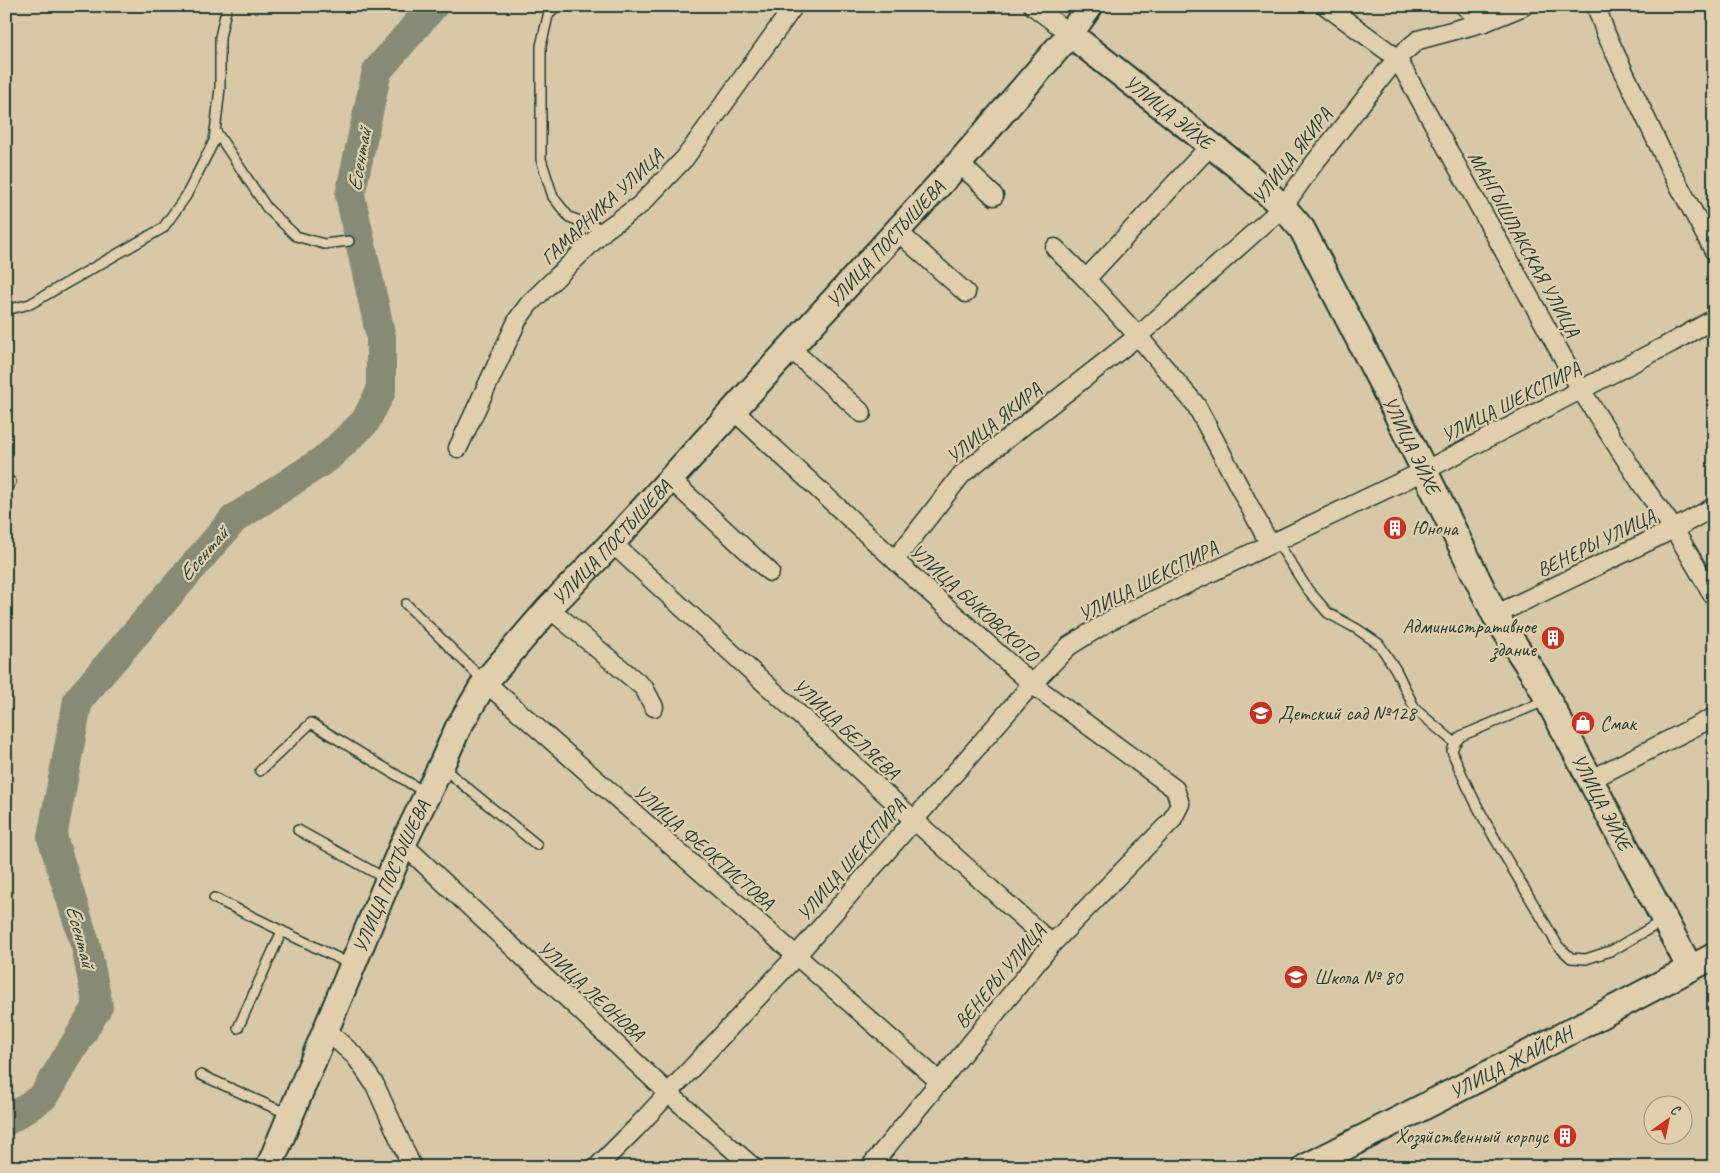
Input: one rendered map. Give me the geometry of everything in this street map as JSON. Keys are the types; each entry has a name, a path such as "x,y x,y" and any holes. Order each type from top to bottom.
{"street":[{"name":"ГАМАРНИКА УЛИЦА","path":"458,448 518,319 529,304 606,230 640,204 685,158 794,6"},
{"name":"УЛИЦА ЭЙХЕ","path":"1034,6 1240,168 1283,207 1302,229 1382,384 1495,615 1537,679 1690,968"},
{"name":"УЛИЦА ПОСТЫШЕВА","path":"269,1167 403,844 458,728 485,682 549,608 612,543 959,163 1070,34 1090,6"},
{"name":"МАНГЫШЛАКСКАЯ УЛИЦА","path":"1326,6 1400,56 1581,390 1642,486 1674,529 1714,597"},
{"path":"1464,6 1485,22"},
{"name":"УЛИЦА ЯКИРА","path":"895,560 962,474 1138,336 1283,207 1312,166 1400,56 1418,40 1485,22 1524,6"},
{"path":"1596,6 1606,34 1665,158 1714,251"},
{"path":"1086,278 1210,146"},
{"path":"959,163 994,196"},
{"path":"897,231 966,293"},
{"path":"1055,248 1086,278 1196,405 1272,542"},
{"name":"УЛИЦА ШЕКСПИРА","path":"597,1167 636,1128 667,1092 796,956 1032,684 1069,646 1109,621 1424,471 1714,319"},
{"path":"790,348 862,414"},
{"name":"УЛИЦА БЫКОВСКОГО","path":"733,410 1032,684 1175,789 1180,804 1172,820"},
{"path":"670,479 770,572"},
{"name":"ВЕНЕРЫ УЛИЦА","path":"1495,615 1674,529 1714,507"},
{"name":"УЛИЦА БЕЛЯЕВА","path":"612,543 1052,944"},
{"path":"549,608 644,688 654,707"},
{"name":"УЛИЦА ФЕОКТИСТОВА","path":"485,682 940,1082"},
{"path":"1590,780 1714,717"},
{"name":"ВЕНЕРЫ УЛИЦА","path":"870,1167 1052,944 1172,820"},
{"name":"УЛИЦА ЛЕОНОВА","path":"403,844 667,1092 753,1167"},
{"name":"УЛИЦА ЖАЙСАН","path":"1306,1167 1714,956"},
{"path":"326,1030 356,1057 375,1084 412,1167"}],"lane":[{"path":"6,310 30,304 163,228 186,196 214,141 220,88 220,37 227,6"},
{"path":"554,6 548,16 541,46 541,158 553,197 570,216 606,230"},
{"path":"215,130 267,208 296,236 324,244 349,242"},
{"path":"1272,542 1328,614 1357,629 1379,644 1396,670 1415,709 1455,743"},
{"path":"406,604 485,682"},
{"path":"1548,700 1462,736 1455,743 1452,752 1458,768 1490,830 1558,946 1571,958 1586,959 1614,950 1664,920"},
{"path":"260,771 311,723 427,793"},
{"path":"441,766 537,845"},
{"path":"298,830 388,880"},
{"path":"214,898 353,966"},
{"path":"238,1028 282,931"},
{"path":"201,1075 291,1115"}],"waterway":[{"name":"Есентай","path":"6,1120 43,1097 98,1006 86,947 52,837 78,700 234,519 327,458 365,422 381,391 381,337 350,195 377,71 433,6"}],"place":[{"name":"Юнона","path":"1395,528"},
{"name":"Административное здание","path":"1553,638"},
{"name":"Детский сад №128","path":"1261,713"},
{"name":"Смак","path":"1583,723"},
{"name":"Школа № 80","path":"1296,977"},
{"name":"Хозяйственный корпус","path":"1565,1136"}]}
